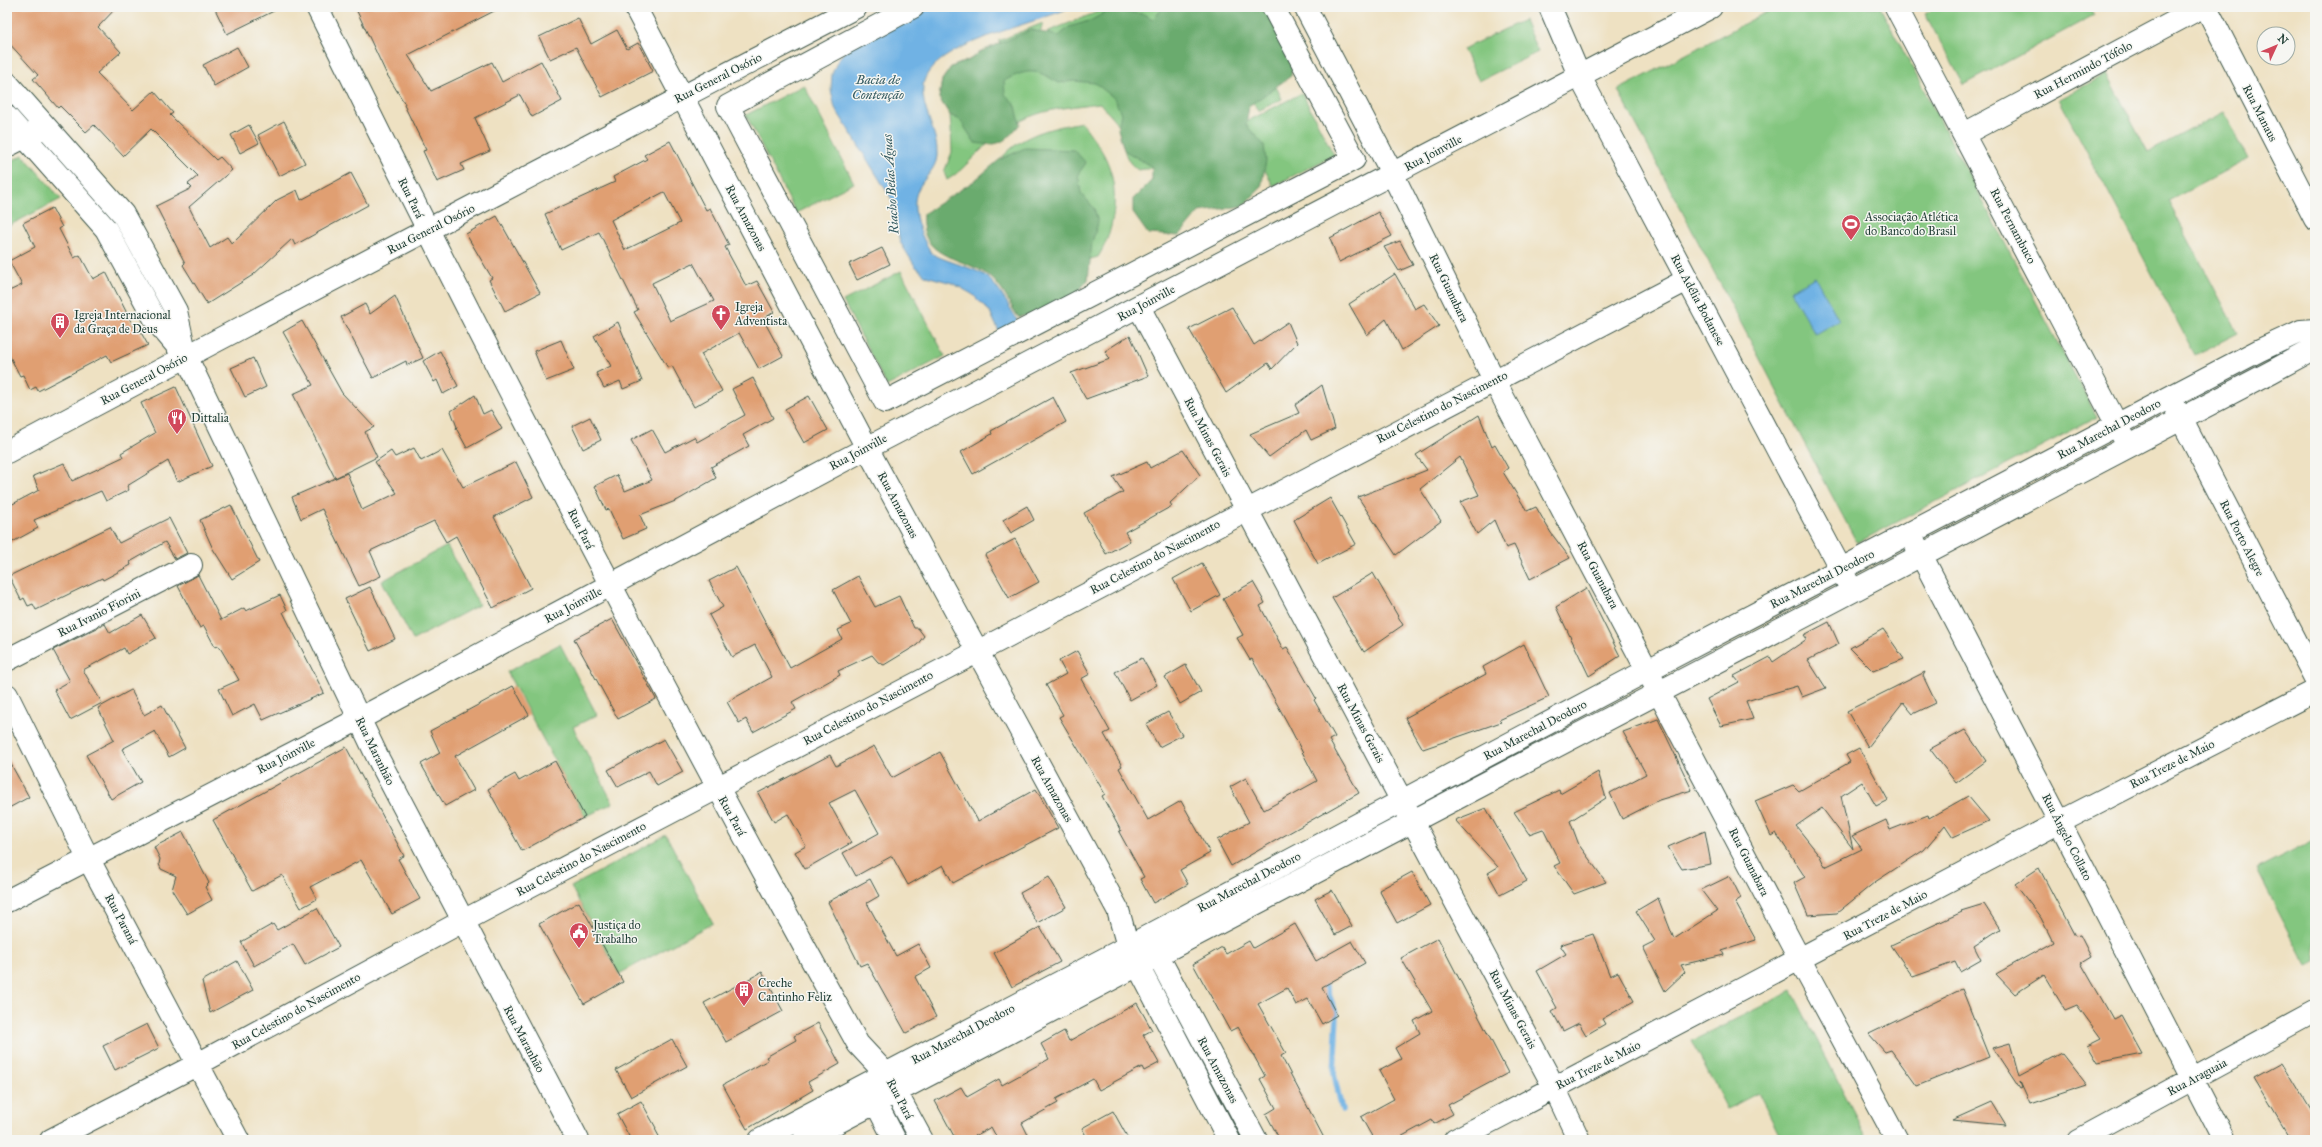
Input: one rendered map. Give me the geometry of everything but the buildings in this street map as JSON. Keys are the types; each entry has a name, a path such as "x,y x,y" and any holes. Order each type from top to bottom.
{"street":[{"name":"Rua Pará","path":"317,7 427,231 716,788 858,1044 891,1083 922,1140"},
{"name":"Rua Amazonas","path":"635,7 867,448 1118,910 1132,956 1226,1133"},
{"name":"Rua General Osório","path":"7,452 283,304 427,231 681,97 856,7"},
{"path":"913,7 728,106 885,402 1354,159 1273,7"},
{"name":"Rua Guanabara","path":"1305,7 1393,175 1494,380 1660,692 1800,960 1897,1140"},
{"name":"Rua Adélia Bodanese","path":"1550,7 1579,75 1852,591"},
{"name":"Rua Joinville","path":"7,901 359,719 867,448 1393,175 1579,75 1711,7"},
{"name":"Rua Pernambuco","path":"1896,7 2118,425 2128,447"},
{"name":"Rua Hermindo Tófolo","path":"1964,134 2202,7"},
{"name":"Rua Manaus","path":"2206,7 2315,219"},
{"path":"7,83 123,214 176,311 186,356"},
{"path":"28,106 7,117 16,141 106,229 156,321 186,356"},
{"path":"16,141 45,126"},
{"path":"106,229 123,214"},
{"name":"Rua Celestino do Nascimento","path":"51,1140 198,1064 463,921 1246,509 1687,280"},
{"name":"Rua Minas Gerais","path":"1139,307 1554,1087 1579,1140"},
{"name":"Rua Marechal Deodoro","path":"1153,946 1237,889 1402,800 2260,350 2301,331 2315,330"},
{"name":"Rua Marechal Deodoro","path":"772,1137 871,1094 1132,956 1153,946 1246,909 2271,372 2308,352 2315,345"},
{"path":"2260,350 2271,372"},
{"name":"Rua Maranhão","path":"186,356 359,719 578,1140"},
{"name":"Rua Porto Alegre","path":"2170,397 2315,678"},
{"path":"2020,476 2031,498"},
{"name":"Rua Ângelo Collato","path":"1910,534 2224,1140"},
{"name":"Rua Ivanio Fiorini","path":"7,660 191,565"},
{"path":"1742,621 1753,643"},
{"name":"Rua Treze de Maio","path":"1455,1140 2060,822 2315,691"},
{"name":"Rua Paraná","path":"7,696 88,858 238,1140"},
{"path":"1566,714 1578,735"},
{"path":"1497,750 1509,771"},
{"path":"1304,853 1314,873"},
{"path":"1237,889 1246,909"},
{"path":"1118,910 1153,946"},
{"name":"Rua Amazonas","path":"1153,946 1256,1140"},
{"name":"Rua Araguaia","path":"2078,1140 2315,1012"},
{"name":"Rua Pará","path":"858,1044 871,1094 895,1140"},
{"path":"1187,1059 1207,1049"},
{"name":"Rua Marechal Deodoro","path":"804,1140 871,1094"},
{"path":"1226,1133 1242,1116"}],"green space":[{"path":"1110,7 1180,7 1262,172 1261,188 1243,206 1162,167 1138,170 1126,154 1116,122 1100,103 1036,114 1023,120 996,137 961,170 947,180 944,172 952,152 950,115 939,98 942,80 951,67 969,60 982,51 1043,36 1049,31"},
{"path":"1164,7 1265,7 1293,64 1291,76 1249,106 1246,125 1264,145 1266,161 1261,188 1243,206 1199,212 1179,236 1148,234 1133,213 1133,199 1152,180 1152,167 1124,150 1118,129 1121,113 1114,98 1095,83 1074,81 1058,83 1044,75 1031,72 1019,74 1004,81 1005,94 1016,106 1020,124 1006,139 1001,142 990,144 975,143 960,120 950,115 939,98 942,80 951,67 969,60 982,51 1031,30 1059,36 1069,27 1092,20 1109,10 1143,14 1153,19"},
{"name":"Associação Atlética do Banco do Brasil","path":"1776,7 1880,7 2097,417 1857,543 1618,90"},
{"path":"1937,7 2089,7 2094,15 1964,85 1925,14"},
{"path":"1524,20 1538,52 1479,81 1463,49"},
{"path":"1043,23 1040,33 1005,48 998,41"},
{"path":"2107,74 2148,152 2224,112 2249,159 2168,201 2238,333 2195,355 2059,99"},
{"path":"1272,78 1282,99 1258,111 1247,90"},
{"path":"804,85 854,183 796,213 746,115"},
{"path":"1302,93 1334,155 1273,186 1242,124"},
{"path":"1082,122 1101,149 1106,159 1113,183 1114,209 1109,234 1098,257 1069,265 993,170 1001,158 1011,149 1032,136 1043,131"},
{"path":"1025,148 1074,150 1086,163 1078,174 1081,193 1094,208 1098,223 1092,242 1088,280 1076,294 1039,313 1018,317 1000,287 990,277 974,267 942,254 934,248 927,239 923,228 923,214 974,181 999,160"},
{"path":"23,155 61,199 8,226 7,163"},
{"path":"901,271 945,356 887,386 843,301"},
{"path":"447,546 479,605 413,640 382,581"},
{"path":"560,644 597,715 573,727 613,803 585,817 507,672"},
{"path":"666,835 713,923 619,974 571,887"},
{"path":"2315,839 2315,961 2306,965 2256,869"},
{"path":"1792,991 1868,1140 1782,1140 1758,1093 1727,1109 1692,1041"}],"water":[{"name":"Bacia de Contenção","path":"918,7 1071,7 964,46 944,57 930,70 923,85 924,103 935,138 937,156 932,170 918,190 915,205 917,222 923,239 934,255 981,273 997,287 1022,328 1002,338 990,312 972,294 952,283 926,276 915,266 900,242 891,198 835,108 831,90 832,74 838,60 849,46"},
{"path":"1815,277 1839,320 1815,334 1790,291"}],"waterway":[{"name":"Riacho Belas Águas","path":"1326,986 1337,1016 1334,1074 1342,1110"}],"place":[{"name":"Associação Atlética do Banco do Brasil","path":"1851,241"},
{"name":"Igreja Adventista","path":"721,331"},
{"name":"Igreja Internacional da Graça de Deus","path":"60,339"},
{"name":"Dittalia","path":"177,435"},
{"name":"Justiça do Trabalho","path":"579,949"},
{"name":"Creche Cantinho Feliz","path":"744,1007"}]}
